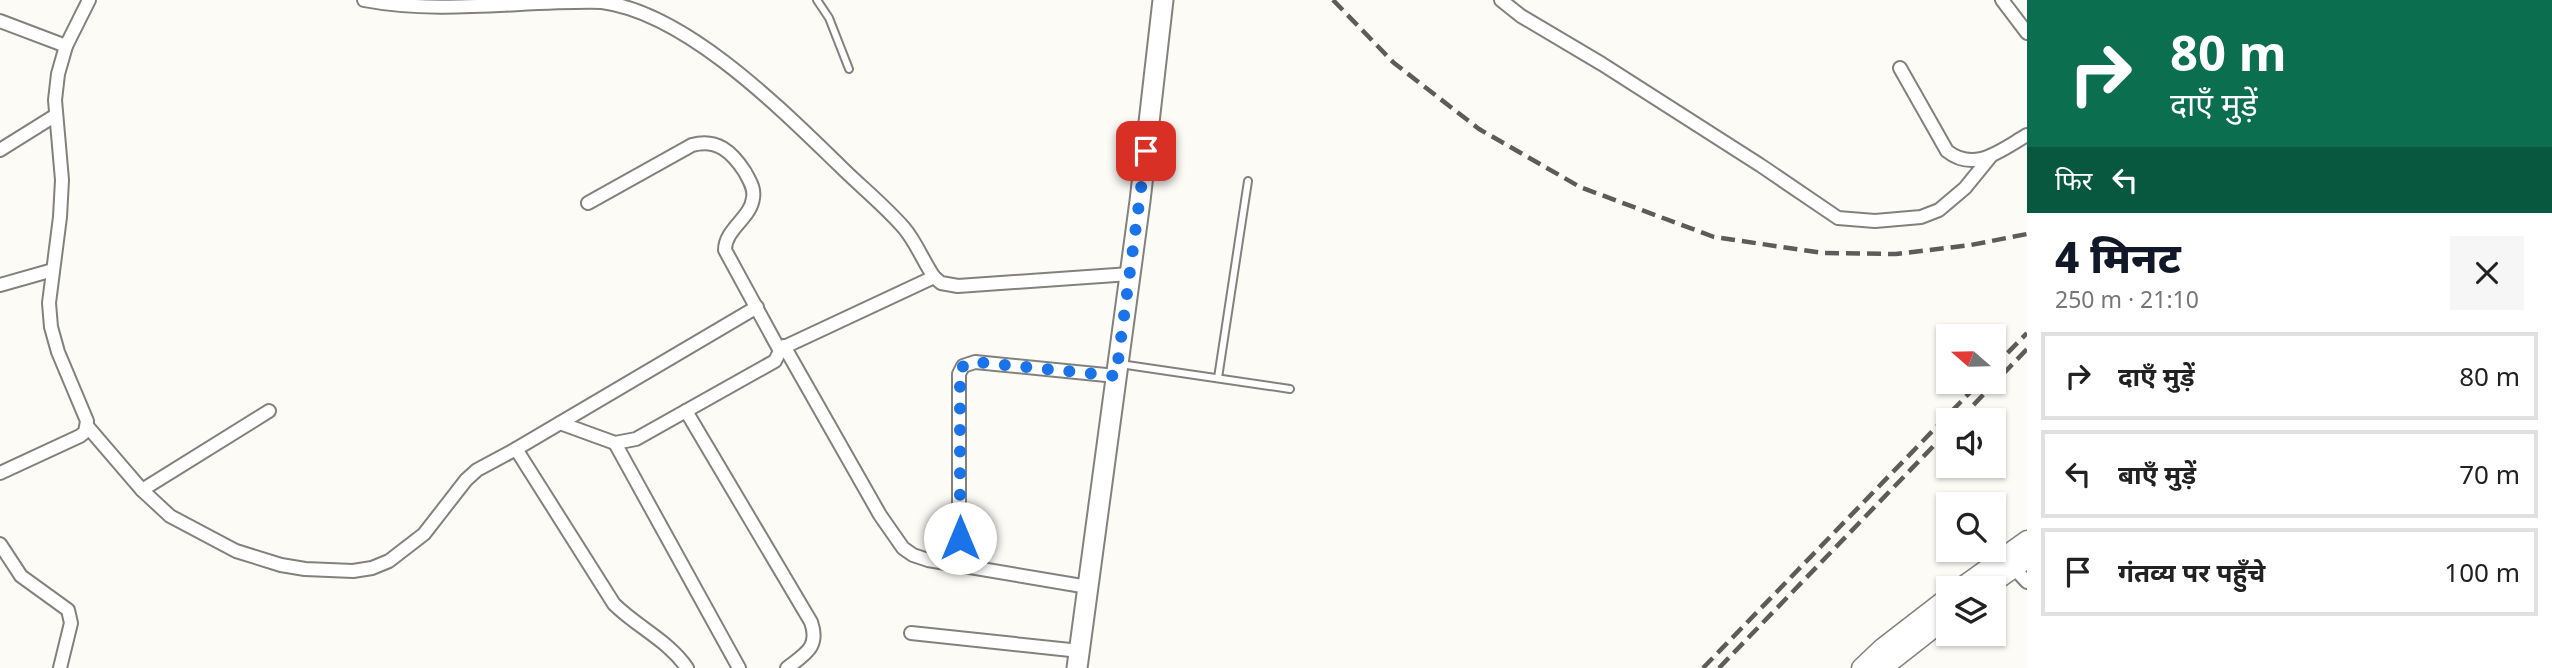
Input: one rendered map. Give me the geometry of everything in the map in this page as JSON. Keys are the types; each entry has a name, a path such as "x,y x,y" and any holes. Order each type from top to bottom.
{"main road":[{"path":"1079,660 1163,0"}],"street":[{"path":"89,0 66,46 58,74 55,100 62,180 49,303 51,327 87,426 142,490 170,516 236,551 281,565 353,571 372,568 389,561 424,534 477,470 757,307"},
{"path":"364,0 393,5 600,1 626,7 650,17 695,43 763,91 903,227 934,277 941,283 958,286 1130,274"},
{"path":"1500,0 1521,16 1602,64 1760,165 1838,218 1875,221 1921,218 1939,210 1965,188 1991,156"},
{"path":"2002,0 2027,33"},
{"path":"0,21 66,46"},
{"path":"1900,68 1947,151 1955,158 1973,162 1991,156 2027,135"},
{"path":"0,150 57,115"},
{"path":"588,203 692,145 707,143 723,147 737,160 753,189 752,204 728,238 725,250 880,515 903,548 919,558 1088,587"},
{"path":"0,285 53,270"},
{"path":"560,423 615,443 636,439 775,361 782,347 934,277"},
{"path":"960,565 959,374 963,366 975,362 1117,370"},
{"path":"142,490 269,411"},
{"path":"686,411 811,622 815,639 812,646 787,668"},
{"path":"0,473 80,436 87,426"},
{"path":"615,443 739,668"},
{"path":"516,449 614,604 673,650 687,668"},
{"path":"1977,576 2027,540"},
{"path":"0,544 21,576 38,591 63,605 71,615 69,636 60,668"},
{"path":"2003,576 2020,564 2027,582"},
{"path":"1861,668 1936,606"},
{"path":"1883,668 1936,626"},
{"path":"911,633 1079,660"}],"lane":[{"path":"817,0 829,18 849,69"},
{"path":"1218,378 1248,181"},
{"path":"1117,370 1218,378 1290,389"}],"railway":[{"path":"1333,0 1394,63 1479,129 1580,187 1714,237 1823,253 1896,254 1971,245 2027,234"},
{"path":"2006,355 2027,333"},
{"path":"1970,408 2027,349"},
{"path":"1703,668 1968,394"},
{"path":"1719,668 1936,443"}],"route":[{"path":"960,538 960,369 975,362 1116,376 1146,151"}]}
